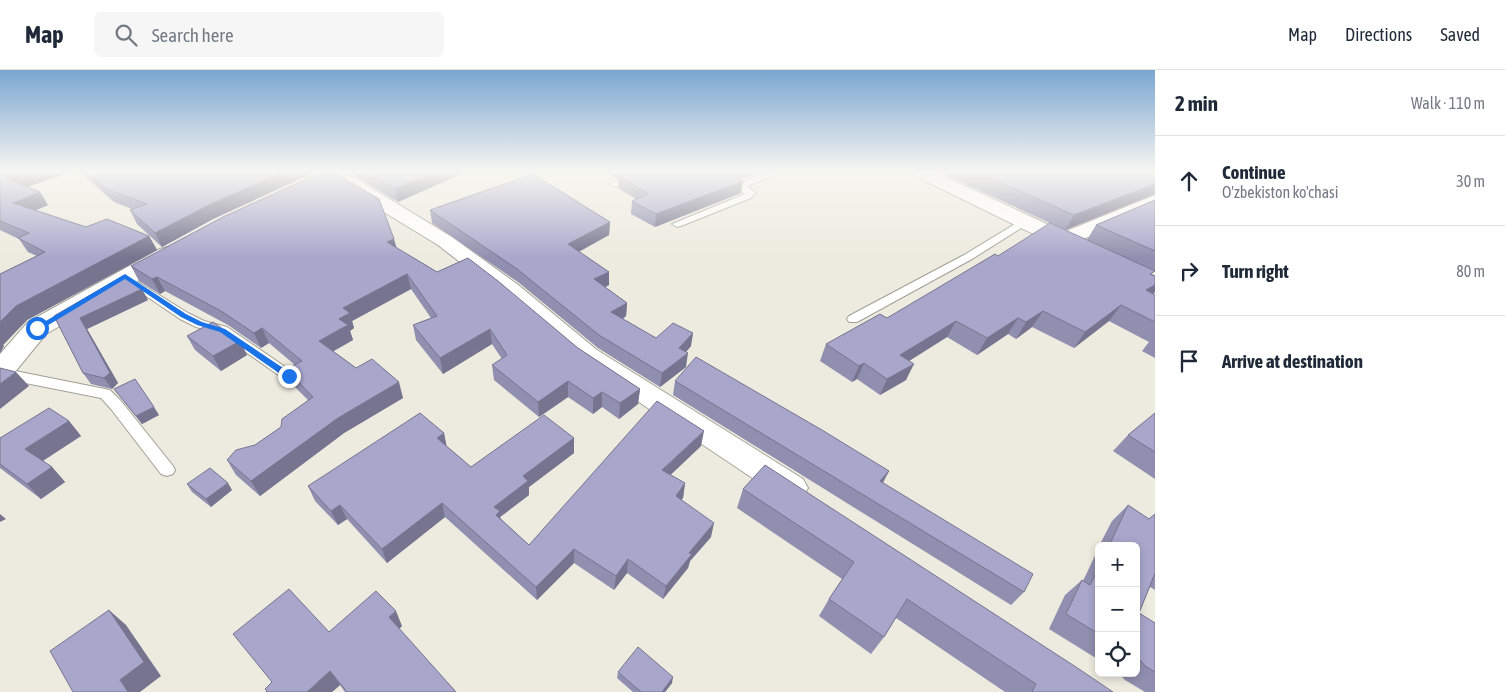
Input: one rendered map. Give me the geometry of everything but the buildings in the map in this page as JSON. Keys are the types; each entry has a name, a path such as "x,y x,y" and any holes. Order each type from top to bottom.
{"street":[{"path":"380,200 445,241 509,289 588,356 813,502"},
{"path":"981,200 1089,251"},
{"path":"1064,240 1155,201"},
{"path":"0,372 37,328 125,276 186,244"}],"lane":[{"path":"677,224 736,200"},
{"path":"853,319 968,257 1025,221"},
{"path":"125,276 184,316 200,324 223,330 289,376"},
{"path":"0,372 104,394 116,404 167,470"}],"route":[{"path":"37,328 125,276 184,316 200,324 223,330 289,376"}]}
